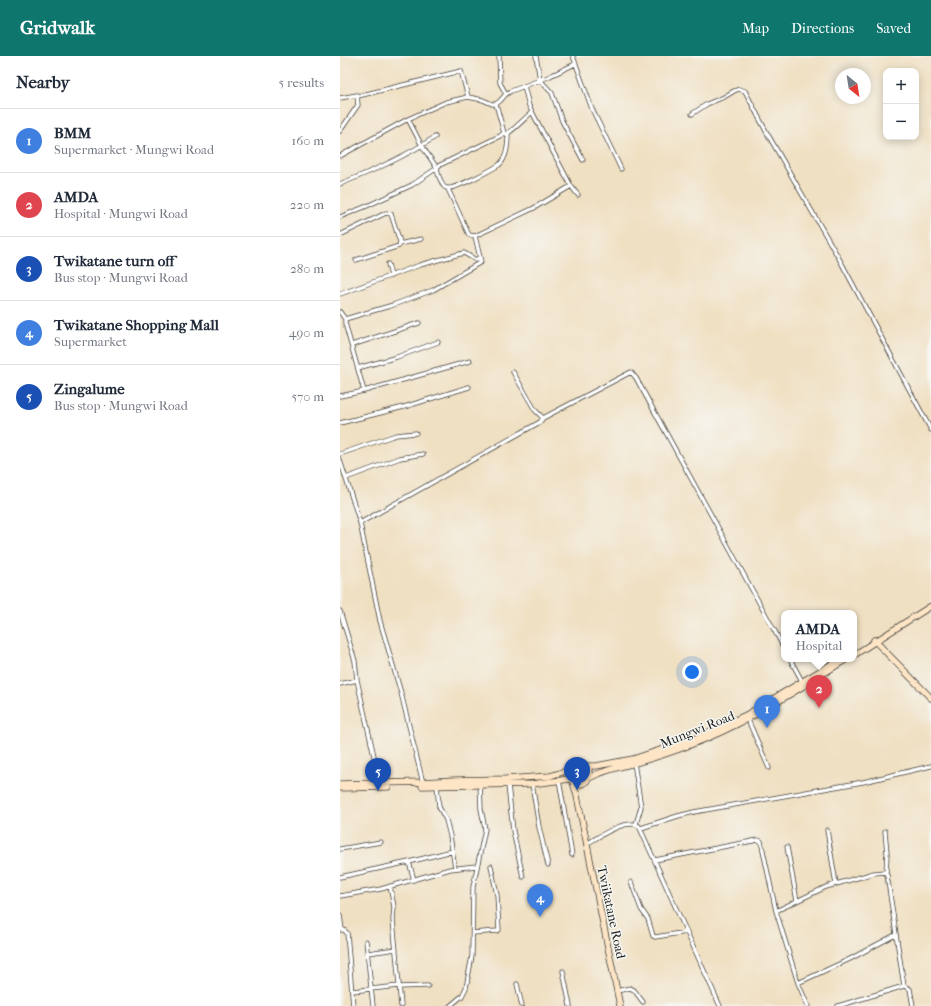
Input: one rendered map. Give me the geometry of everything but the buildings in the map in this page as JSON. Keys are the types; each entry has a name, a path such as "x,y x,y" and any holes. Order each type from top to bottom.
{"main road":[{"path":"857,653 931,602"},
{"path":"857,648 931,606"},
{"path":"874,640 931,698"},
{"name":"Mungwi Road","path":"587,766 634,761 716,729 746,714 835,662"},
{"name":"Mungwi Road","path":"589,778 604,770 690,745 726,731 748,720 842,662"},
{"path":"340,788 533,778 550,776 569,770 571,766 581,762 587,766 590,772 589,778 581,784 577,796"},
{"path":"569,770 571,780"},
{"path":"340,784 380,783 508,785 532,784 559,780 571,780 581,784"},
{"name":"Twiikatane Road","path":"571,780 577,796 620,1006"}],"street":[{"path":"500,56 500,83 506,94"},
{"path":"536,56 540,80 552,93 562,121 583,160"},
{"path":"572,56 592,109 621,169"},
{"path":"340,156 408,120 446,102 468,97 496,104 506,94 575,64"},
{"path":"340,98 355,94 358,96 461,70 468,97"},
{"path":"524,86 528,106 571,186 578,195"},
{"path":"692,114 707,104 734,91 745,91 767,133 841,262 931,430"},
{"path":"340,131 358,107 358,96"},
{"path":"448,189 463,184 503,162 506,156 508,137 505,134 496,104"},
{"path":"340,217 412,185 444,163 519,126 532,112"},
{"path":"408,120 422,146 437,168 441,181 448,189 470,235 475,236 534,208 571,186"},
{"path":"340,184 377,170 422,146 435,137"},
{"path":"340,235 389,213 391,214 400,244"},
{"path":"345,319 393,305 433,290 481,262 475,236"},
{"path":"356,260 395,248 400,244 421,239"},
{"path":"340,294 420,265 456,254 464,253 476,260 480,257"},
{"path":"388,264 391,276"},
{"path":"340,312 345,319 364,391"},
{"path":"352,344 419,323"},
{"path":"358,368 397,358 438,342"},
{"path":"340,396 364,391 470,361"},
{"path":"513,372 535,410 543,418"},
{"path":"360,523 533,426 543,418 631,372 781,643"},
{"path":"340,423 404,407 469,387"},
{"path":"340,454 396,436 416,433"},
{"path":"346,478 400,458 422,454"},
{"path":"340,460 360,523 380,621 401,693 423,784"},
{"path":"340,612 354,661 380,783"},
{"path":"792,662 802,681"},
{"path":"340,684 357,680"},
{"path":"748,720 769,768"},
{"path":"634,761 641,807 636,824"},
{"path":"641,828 672,817 694,812 863,782 931,766"},
{"path":"559,780 572,855"},
{"path":"450,1006 462,996 466,988 472,956 473,887 476,866 485,829 481,809 480,784"},
{"path":"532,784 539,827 548,865"},
{"path":"437,785 439,807 446,820 455,868"},
{"path":"508,785 513,831 523,877"},
{"path":"586,844 626,824 636,824 641,828 720,1006"},
{"path":"827,830 836,884"},
{"path":"885,831 887,853 886,873 904,986"},
{"path":"655,860 758,840 761,841 776,911 798,983 808,1006"},
{"path":"340,849 381,842"},
{"path":"787,847 797,901"},
{"path":"340,877 452,851"},
{"path":"409,862 414,880"},
{"path":"340,896 390,886 455,868 476,866"},
{"path":"473,933 499,930 497,895 491,866"},
{"path":"776,911 826,887 880,872 886,873"},
{"path":"631,882 640,906 648,919 653,936 655,937 687,932"},
{"path":"390,886 394,907 393,920 401,1006"},
{"path":"340,915 341,930 347,933 353,1006"},
{"path":"798,983 850,959 895,935"},
{"path":"366,941 373,1006"},
{"path":"368,953 396,949"},
{"path":"563,971 570,1006"},
{"path":"517,984 522,1006"},
{"path":"352,991 399,986 428,986"},
{"path":"838,1006 904,986 910,989 913,1006"},
{"path":"617,991 630,988 634,990 643,1002"}],"place":[{"name":"AMDA","path":"819,708"},
{"name":"BMM","path":"767,728"},
{"name":"Twikatane turn off","path":"577,790"},
{"name":"Zingalume","path":"378,791"},
{"name":"Twikatane Shopping Mall","path":"540,917"}]}
